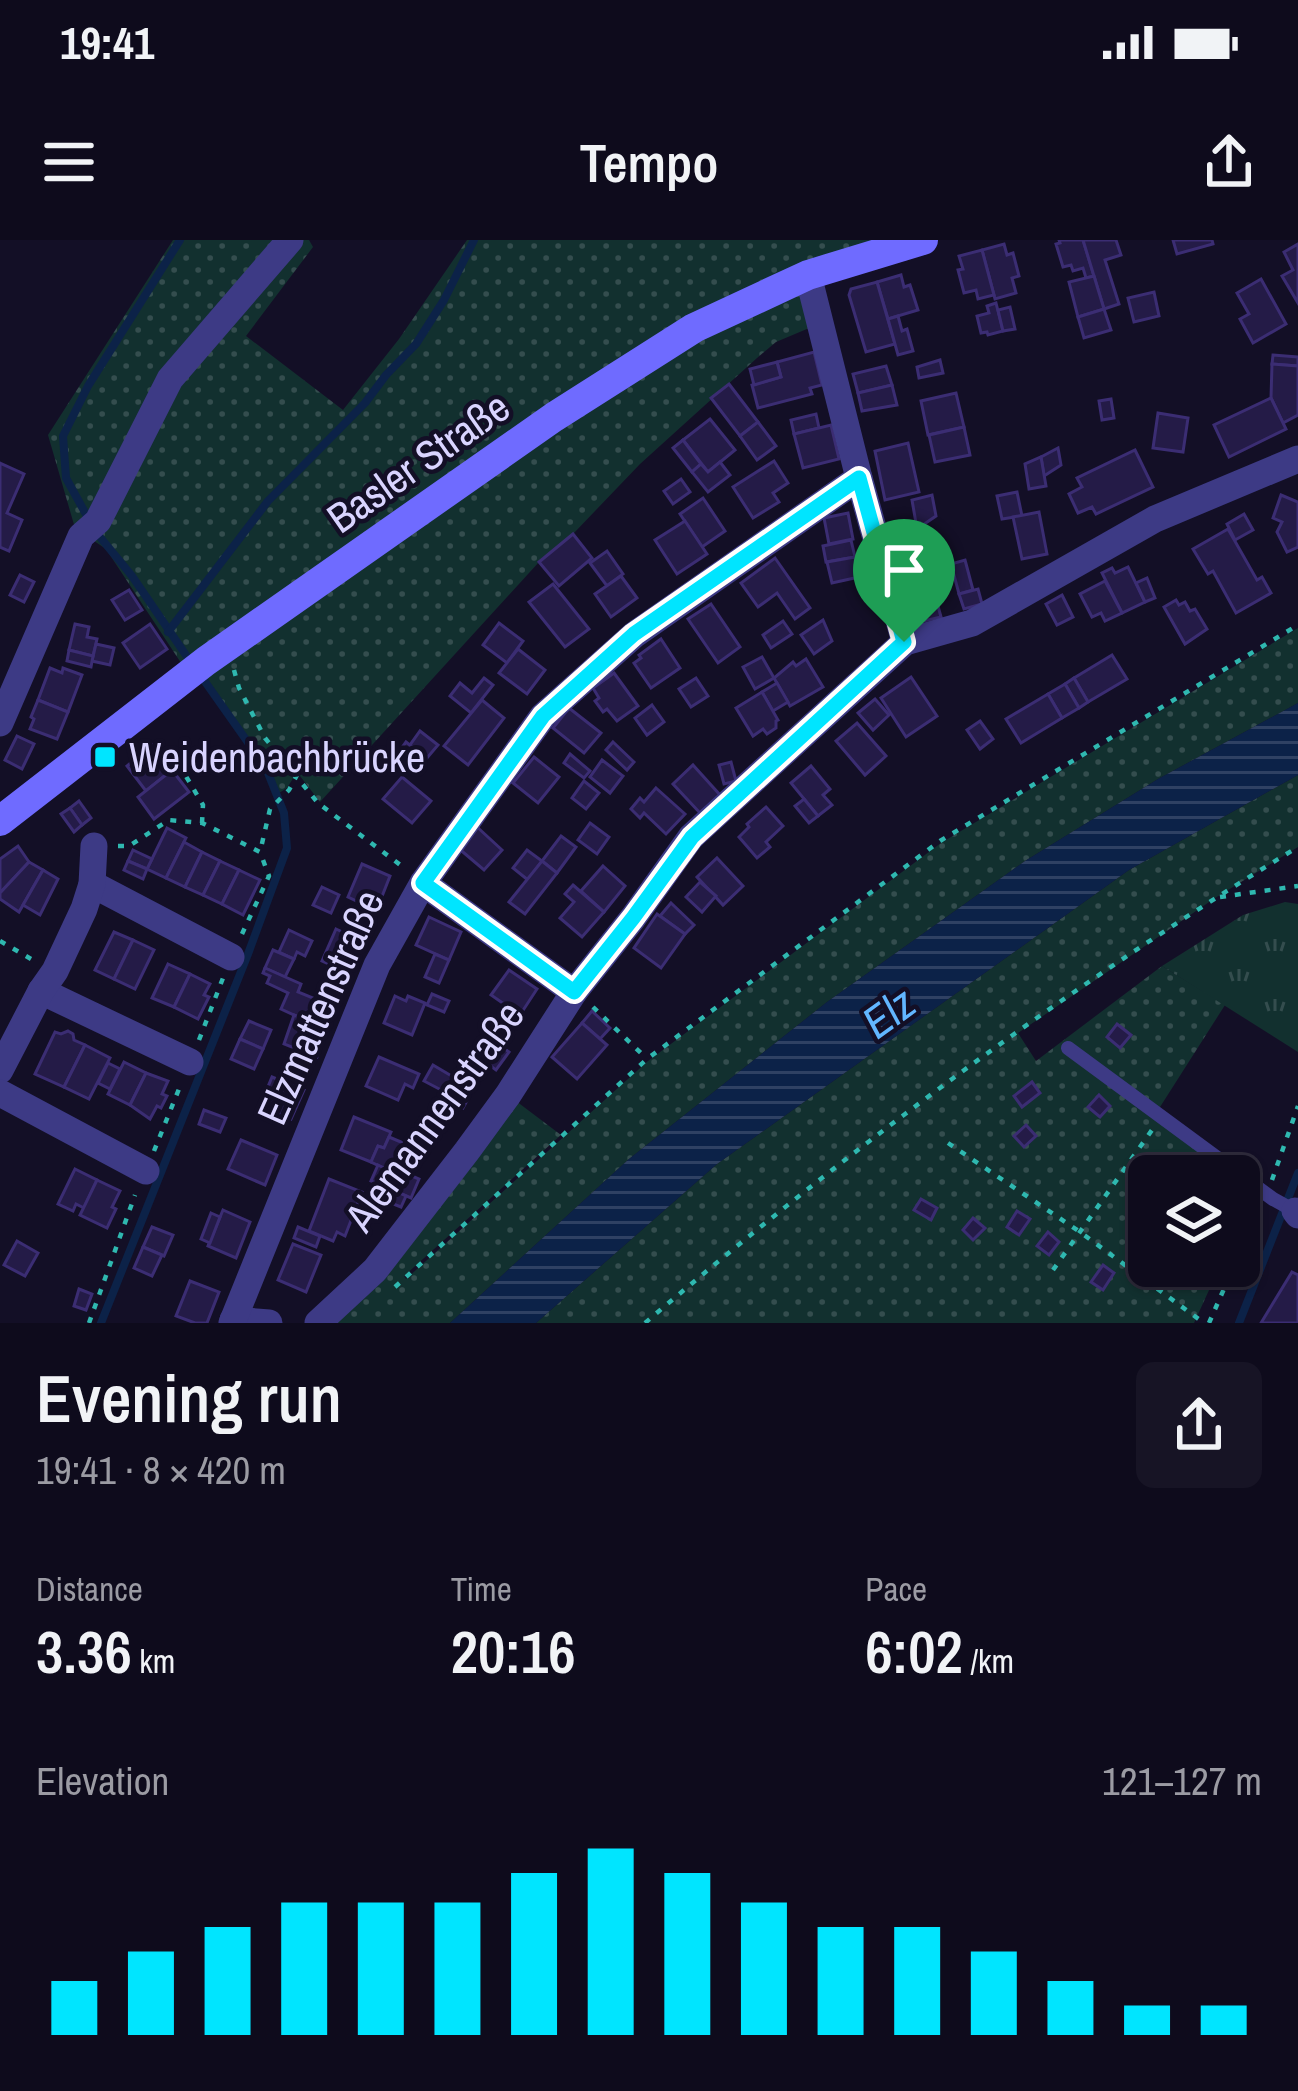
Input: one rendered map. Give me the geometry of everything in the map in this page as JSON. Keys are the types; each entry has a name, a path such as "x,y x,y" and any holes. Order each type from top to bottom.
{"street":[{"path":"0,723 89,528 170,379 290,240"},
{"name":"Basler Straße","path":"0,821 206,661 554,417 694,328 808,275 923,240"},
{"path":"808,275 904,642"},
{"name":"Alemannenstraße","path":"318,1323 375,1270 508,1095 575,991 692,837 904,642 972,623 1155,519 1298,458"},
{"name":"Elzmattenstraße","path":"232,1322 377,965 423,883 543,716 634,634 859,478"},
{"path":"0,1070 84,909 92,884 94,847"},
{"path":"423,883 575,991"},
{"path":"92,884 231,957"},
{"path":"48,981 190,1062"},
{"path":"0,1093 146,1171"},
{"path":"232,1322 268,1323"}],"lane":[{"path":"1068,1048 1283,1205"}],"path":[{"path":"388,1293 647,1059 940,841 1298,625"},
{"path":"239,688 265,738 318,803 423,883"},
{"path":"172,751 203,805 202,823"},
{"path":"94,847 129,846 169,820 202,823 260,852 270,808 297,775"},
{"path":"645,1323 925,1097 1215,898 1298,847"},
{"path":"1215,898 1298,886"},
{"path":"0,940 48,981"},
{"path":"575,991 647,1059"},
{"path":"1260,1232 1283,1205 1298,1106"},
{"path":"1053,1270 1162,1115"},
{"path":"948,1143 1206,1323 1224,1287"}],"green space":[{"path":"173,240 309,240 313,247 246,336 343,410 467,240 923,240 809,275 821,323 776,342 640,464 539,562 320,802 297,772 279,793 268,766 202,673 185,669 106,549 75,528 48,435"},
{"path":"1298,628 1298,703 1158,779 1025,861 827,1002 629,1159 450,1323 321,1323 508,1095 561,1135 406,1279 648,1061 941,843"},
{"path":"1298,775 1298,847 1018,1033 1036,1061 1162,966 1225,1005 1153,1118 1203,1155 1128,1155 1128,1287 1210,1287 1194,1323 536,1323 717,1164 1129,870"},
{"path":"1285,902 1298,904 1298,1052 1162,966 1243,915"}],"water":[{"name":"Elz","path":"1298,703 1298,775 1129,870 717,1164 536,1323 450,1323 629,1159 827,1002 1025,861 1158,779"}],"building":[{"path":"1059,240 1083,240 1094,276 1086,278 1083,268 1063,267"},
{"path":"1083,240 1116,240 1121,255 1105,260 1119,304 1104,309"},
{"path":"1173,240 1212,240 1213,244 1177,254"},
{"path":"1004,244 1007,255 1013,253 1019,276 1012,278 1016,293 995,299 982,250"},
{"path":"1298,244 1298,303 1282,276 1293,270 1284,252"},
{"path":"982,250 994,295 978,299 976,290 964,293 959,256"},
{"path":"901,275 904,287 910,285 918,310 888,319 877,282"},
{"path":"1094,276 1104,309 1078,317 1069,282"},
{"path":"1261,279 1286,324 1253,343 1240,319 1249,314 1237,293"},
{"path":"877,282 895,344 866,352 849,295 851,289"},
{"path":"1154,292 1159,316 1134,322 1128,298"},
{"path":"996,303 1003,331 981,333 977,316 989,313 987,306"},
{"path":"1010,307 1015,329 1003,331 998,310"},
{"path":"1104,309 1111,330 1084,338 1078,317"},
{"path":"898,316 913,351 898,355 888,319"},
{"path":"814,352 822,385 810,388 812,394 758,408 752,385 781,377 777,362"},
{"path":"1273,355 1298,357 1298,366 1272,364"},
{"path":"940,360 943,373 919,378 917,367"},
{"path":"777,362 781,377 754,385 750,369"},
{"path":"1272,364 1298,366 1298,415 1283,423 1271,398"},
{"path":"886,366 892,385 858,393 853,374"},
{"path":"729,384 758,422 740,436 711,398"},
{"path":"892,385 897,405 862,411 858,393"},
{"path":"956,393 964,427 928,435 921,401"},
{"path":"1271,398 1286,429 1229,457 1214,425"},
{"path":"1111,399 1114,418 1102,420 1099,401"},
{"path":"1158,413 1188,418 1183,452 1153,448"},
{"path":"816,414 819,428 794,434 791,420"},
{"path":"710,419 735,450 708,472 683,440"},
{"path":"758,422 776,446 757,460 740,436"},
{"path":"831,425 839,459 803,468 794,434"},
{"path":"964,427 970,455 935,462 929,435"},
{"path":"683,440 701,464 692,472 673,448"},
{"path":"908,443 919,492 885,500 875,451"},
{"path":"1058,448 1061,465 1044,476 1041,457"},
{"path":"1135,450 1153,487 1096,514 1092,507 1078,513 1069,494 1082,487 1077,478"},
{"path":"1041,457 1046,486 1029,489 1025,464"},
{"path":"774,461 788,483 773,493 779,502 753,518 733,487"},
{"path":"720,462 730,475 708,492 692,472 701,464 708,472"},
{"path":"0,463 24,474 7,513 22,520 9,551 0,547"},
{"path":"681,479 690,492 673,504 664,491"},
{"path":"1017,492 1022,516 1002,519 997,496"},
{"path":"932,495 936,516 917,529 912,500"},
{"path":"1281,495 1298,502 1298,547 1287,552 1277,532 1282,522 1273,518"},
{"path":"703,498 725,531 702,547 680,514"},
{"path":"1039,512 1047,554 1022,559 1013,517"},
{"path":"848,513 853,539 829,544 824,518"},
{"path":"1244,514 1253,530 1235,540 1227,524"},
{"path":"685,521 707,554 677,574 655,540"},
{"path":"1228,529 1257,580 1262,577 1271,593 1236,613 1213,571 1208,574 1193,549"},
{"path":"573,534 592,558 559,586 539,562"},
{"path":"851,540 855,557 826,562 823,546"},
{"path":"607,551 623,574 607,586 590,563"},
{"path":"925,551 929,568 934,567 935,594 940,592 942,597 936,599 941,617 915,623 898,557"},
{"path":"855,557 859,577 832,583 827,562"},
{"path":"775,558 810,608 795,619 777,593 758,607 741,583"},
{"path":"965,560 973,590 959,594 951,564"},
{"path":"1128,567 1145,602 1122,613 1102,573"},
{"path":"20,575 34,582 24,602 10,595"},
{"path":"621,576 637,598 611,617 595,594"},
{"path":"1147,578 1155,598 1145,602 1136,583"},
{"path":"1105,581 1122,613 1105,621 1101,613 1092,617 1080,594"},
{"path":"553,584 589,629 565,647 529,602"},
{"path":"978,589 982,604 964,609 959,594"},
{"path":"129,590 142,610 125,620 112,600"},
{"path":"1062,595 1073,617 1057,625 1046,604"},
{"path":"1176,600 1179,605 1185,602 1190,611 1195,609 1207,629 1185,644 1164,607"},
{"path":"711,604 740,647 718,663 688,619"},
{"path":"823,620 832,641 814,654 801,635"},
{"path":"783,621 792,634 771,648 763,635"},
{"path":"499,623 523,641 507,663 483,645"},
{"path":"75,624 89,627 87,637 97,639 93,656 69,650"},
{"path":"150,624 167,649 140,668 123,643"},
{"path":"661,639 680,668 651,688 634,663"},
{"path":"96,644 114,648 110,665 92,661"},
{"path":"518,649 545,670 527,694 499,673"},
{"path":"69,650 93,656 91,667 67,661"},
{"path":"1112,655 1127,679 1088,702 1074,678"},
{"path":"762,657 774,678 755,689 743,667"},
{"path":"806,659 823,687 790,706 774,678 793,662 796,666"},
{"path":"50,668 82,675 68,712 38,700"},
{"path":"614,673 638,706 617,721 595,701 599,698 593,688"},
{"path":"911,677 937,716 906,737 881,698"},
{"path":"484,678 493,685 471,713 450,696 460,683 472,693"},
{"path":"696,678 708,696 691,707 679,689"},
{"path":"1074,678 1088,702 1079,708 1065,684"},
{"path":"777,683 788,702 773,711 762,692"},
{"path":"1065,684 1079,708 1062,718 1048,694"},
{"path":"762,692 778,720 767,734 763,729 753,736 736,708"},
{"path":"1048,694 1062,718 1021,743 1006,719"},
{"path":"875,699 889,715 873,730 858,713"},
{"path":"38,700 68,712 57,739 30,729"},
{"path":"482,700 504,718 468,765 444,746"},
{"path":"652,705 664,722 647,735 635,718"},
{"path":"569,708 601,733 584,753 553,728"},
{"path":"980,721 993,739 980,749 967,730"},
{"path":"857,723 886,756 865,775 836,741"},
{"path":"420,731 438,745 427,758 410,745"},
{"path":"17,736 34,744 22,769 5,760"},
{"path":"406,742 420,753 408,770 393,760"},
{"path":"613,742 634,762 627,770 606,750"},
{"path":"152,745 172,770 146,791 127,766"},
{"path":"570,754 590,771 584,778 564,763"},
{"path":"534,757 559,777 538,803 513,783"},
{"path":"602,760 623,776 610,793 590,777"},
{"path":"731,762 736,781 724,784 719,765"},
{"path":"693,765 720,795 700,813 673,784"},
{"path":"811,766 830,789 823,795 832,805 818,816 791,783"},
{"path":"172,770 189,792 154,819 138,797"},
{"path":"402,777 431,801 412,823 383,799"},
{"path":"584,781 599,793 586,809 572,798"},
{"path":"656,788 685,814 666,834 644,813 640,818 631,809"},
{"path":"804,799 818,816 809,823 795,806"},
{"path":"79,801 91,818 82,825 70,808"},
{"path":"766,807 783,826 757,858 739,837"},
{"path":"70,808 82,825 74,832 61,814"},
{"path":"590,823 609,837 597,854 578,840"},
{"path":"476,826 502,850 484,870 457,847"},
{"path":"167,828 186,838 166,878 147,869"},
{"path":"561,836 576,847 557,873 542,861"},
{"path":"184,842 202,852 185,887 166,878"},
{"path":"18,846 29,862 0,893 0,859"},
{"path":"133,850 152,859 147,869 128,861"},
{"path":"527,850 542,861 528,880 513,868"},
{"path":"202,852 220,861 203,895 185,887"},
{"path":"717,858 743,886 723,905 697,877"},
{"path":"128,861 147,869 143,879 124,870"},
{"path":"220,861 239,870 222,904 203,895"},
{"path":"542,861 557,873 525,914 509,902"},
{"path":"29,862 43,870 19,912 0,899 0,893"},
{"path":"362,864 390,876 379,904 368,899 365,905 348,897"},
{"path":"603,866 625,886 604,912 581,891"},
{"path":"43,870 58,879 40,915 23,905"},
{"path":"239,870 260,880 243,915 222,904"},
{"path":"700,882 716,896 702,912 686,897"},
{"path":"573,885 604,912 582,937 560,918 574,902 565,894"},
{"path":"322,887 339,895 331,913 313,905"},
{"path":"671,903 694,925 685,934 660,916"},
{"path":"657,914 685,934 661,968 634,948"},
{"path":"429,917 461,932 449,960 416,945"},
{"path":"336,929 364,942 352,968 342,964 340,969 322,961"},
{"path":"289,930 312,941 305,956 297,952 294,959 279,952"},
{"path":"114,932 133,940 114,979 95,970"},
{"path":"133,940 154,950 135,989 114,979"},
{"path":"273,950 294,959 285,977 265,968"},
{"path":"435,954 449,960 439,983 425,977"},
{"path":"168,964 190,974 174,1007 152,998"},
{"path":"265,968 301,984 298,992 318,1000 309,1022 281,1009 288,993 267,983 270,976 263,973"},
{"path":"509,970 537,989 520,1015 491,995"},
{"path":"190,974 210,984 198,1019 174,1007"},
{"path":"432,994 449,1001 444,1012 427,1005"},
{"path":"395,996 425,1003 412,1035 384,1023"},
{"path":"592,1011 610,1028 600,1039 582,1023"},
{"path":"294,1015 327,1029 317,1057 284,1044"},
{"path":"249,1021 271,1030 263,1049 240,1039"},
{"path":"582,1023 607,1045 577,1079 552,1057"},
{"path":"1117,1024 1131,1035 1120,1048 1107,1037"},
{"path":"68,1031 85,1045 64,1087 35,1074 55,1032"},
{"path":"488,1036 509,1052 496,1070 474,1054"},
{"path":"240,1039 263,1049 254,1069 231,1059"},
{"path":"85,1045 110,1058 89,1099 64,1087"},
{"path":"379,1057 419,1074 413,1088 405,1084 398,1100 366,1086"},
{"path":"124,1062 146,1073 130,1105 108,1094"},
{"path":"108,1063 120,1069 110,1089 98,1083"},
{"path":"433,1065 455,1078 447,1093 424,1081"},
{"path":"146,1073 168,1081 162,1094 167,1096 150,1119 130,1105"},
{"path":"272,1077 304,1090 291,1119 260,1106"},
{"path":"1032,1082 1040,1093 1022,1107 1014,1096"},
{"path":"450,1087 469,1097 463,1108 444,1097"},
{"path":"1099,1095 1110,1106 1100,1117 1088,1107"},
{"path":"204,1110 226,1118 220,1132 199,1124"},
{"path":"354,1117 391,1132 371,1162 341,1150"},
{"path":"1026,1125 1036,1136 1024,1147 1014,1136"},
{"path":"389,1137 413,1147 402,1172 371,1162 378,1146 384,1148"},
{"path":"241,1140 277,1155 265,1185 228,1169"},
{"path":"378,1165 394,1173 388,1188 371,1181"},
{"path":"75,1169 97,1180 84,1208 76,1204 73,1211 58,1204"},
{"path":"396,1169 419,1179 411,1198 388,1188"},
{"path":"329,1179 362,1192 345,1236 337,1232 333,1241 309,1231"},
{"path":"97,1180 120,1191 107,1228 80,1215"},
{"path":"388,1188 406,1196 401,1207 383,1200"},
{"path":"921,1199 937,1208 931,1220 914,1210"},
{"path":"223,1210 250,1222 236,1258 208,1246"},
{"path":"1017,1211 1030,1219 1019,1235 1007,1227"},
{"path":"211,1213 220,1217 210,1243 201,1239"},
{"path":"973,1218 985,1228 973,1240 963,1230"},
{"path":"152,1227 173,1235 164,1256 143,1247"},
{"path":"298,1227 320,1236 316,1247 294,1238"},
{"path":"1048,1232 1059,1242 1049,1255 1037,1246"},
{"path":"17,1241 38,1253 25,1276 4,1265"},
{"path":"293,1244 321,1255 306,1292 278,1280"},
{"path":"143,1247 162,1255 152,1276 134,1268"},
{"path":"1103,1265 1114,1273 1103,1290 1091,1282"},
{"path":"1292,1272 1298,1275 1298,1323 1261,1323"},
{"path":"190,1281 219,1292 207,1323 176,1316"},
{"path":"79,1289 92,1294 86,1310 74,1306"}],"waterway":[{"path":"88,518 66,478 63,436 88,386 180,240"},
{"path":"168,632 268,501 416,344 474,240"},
{"path":"95,531 192,664"},
{"path":"101,1323 287,848 284,813 266,768 201,676"},
{"path":"1239,1323 1298,1173"}],"place":[{"name":"Weidenbachbrücke","path":"105,757"}],"route":[{"path":"859,478 904,642 692,837 574,992 423,883 543,716 634,634 859,478"}]}
